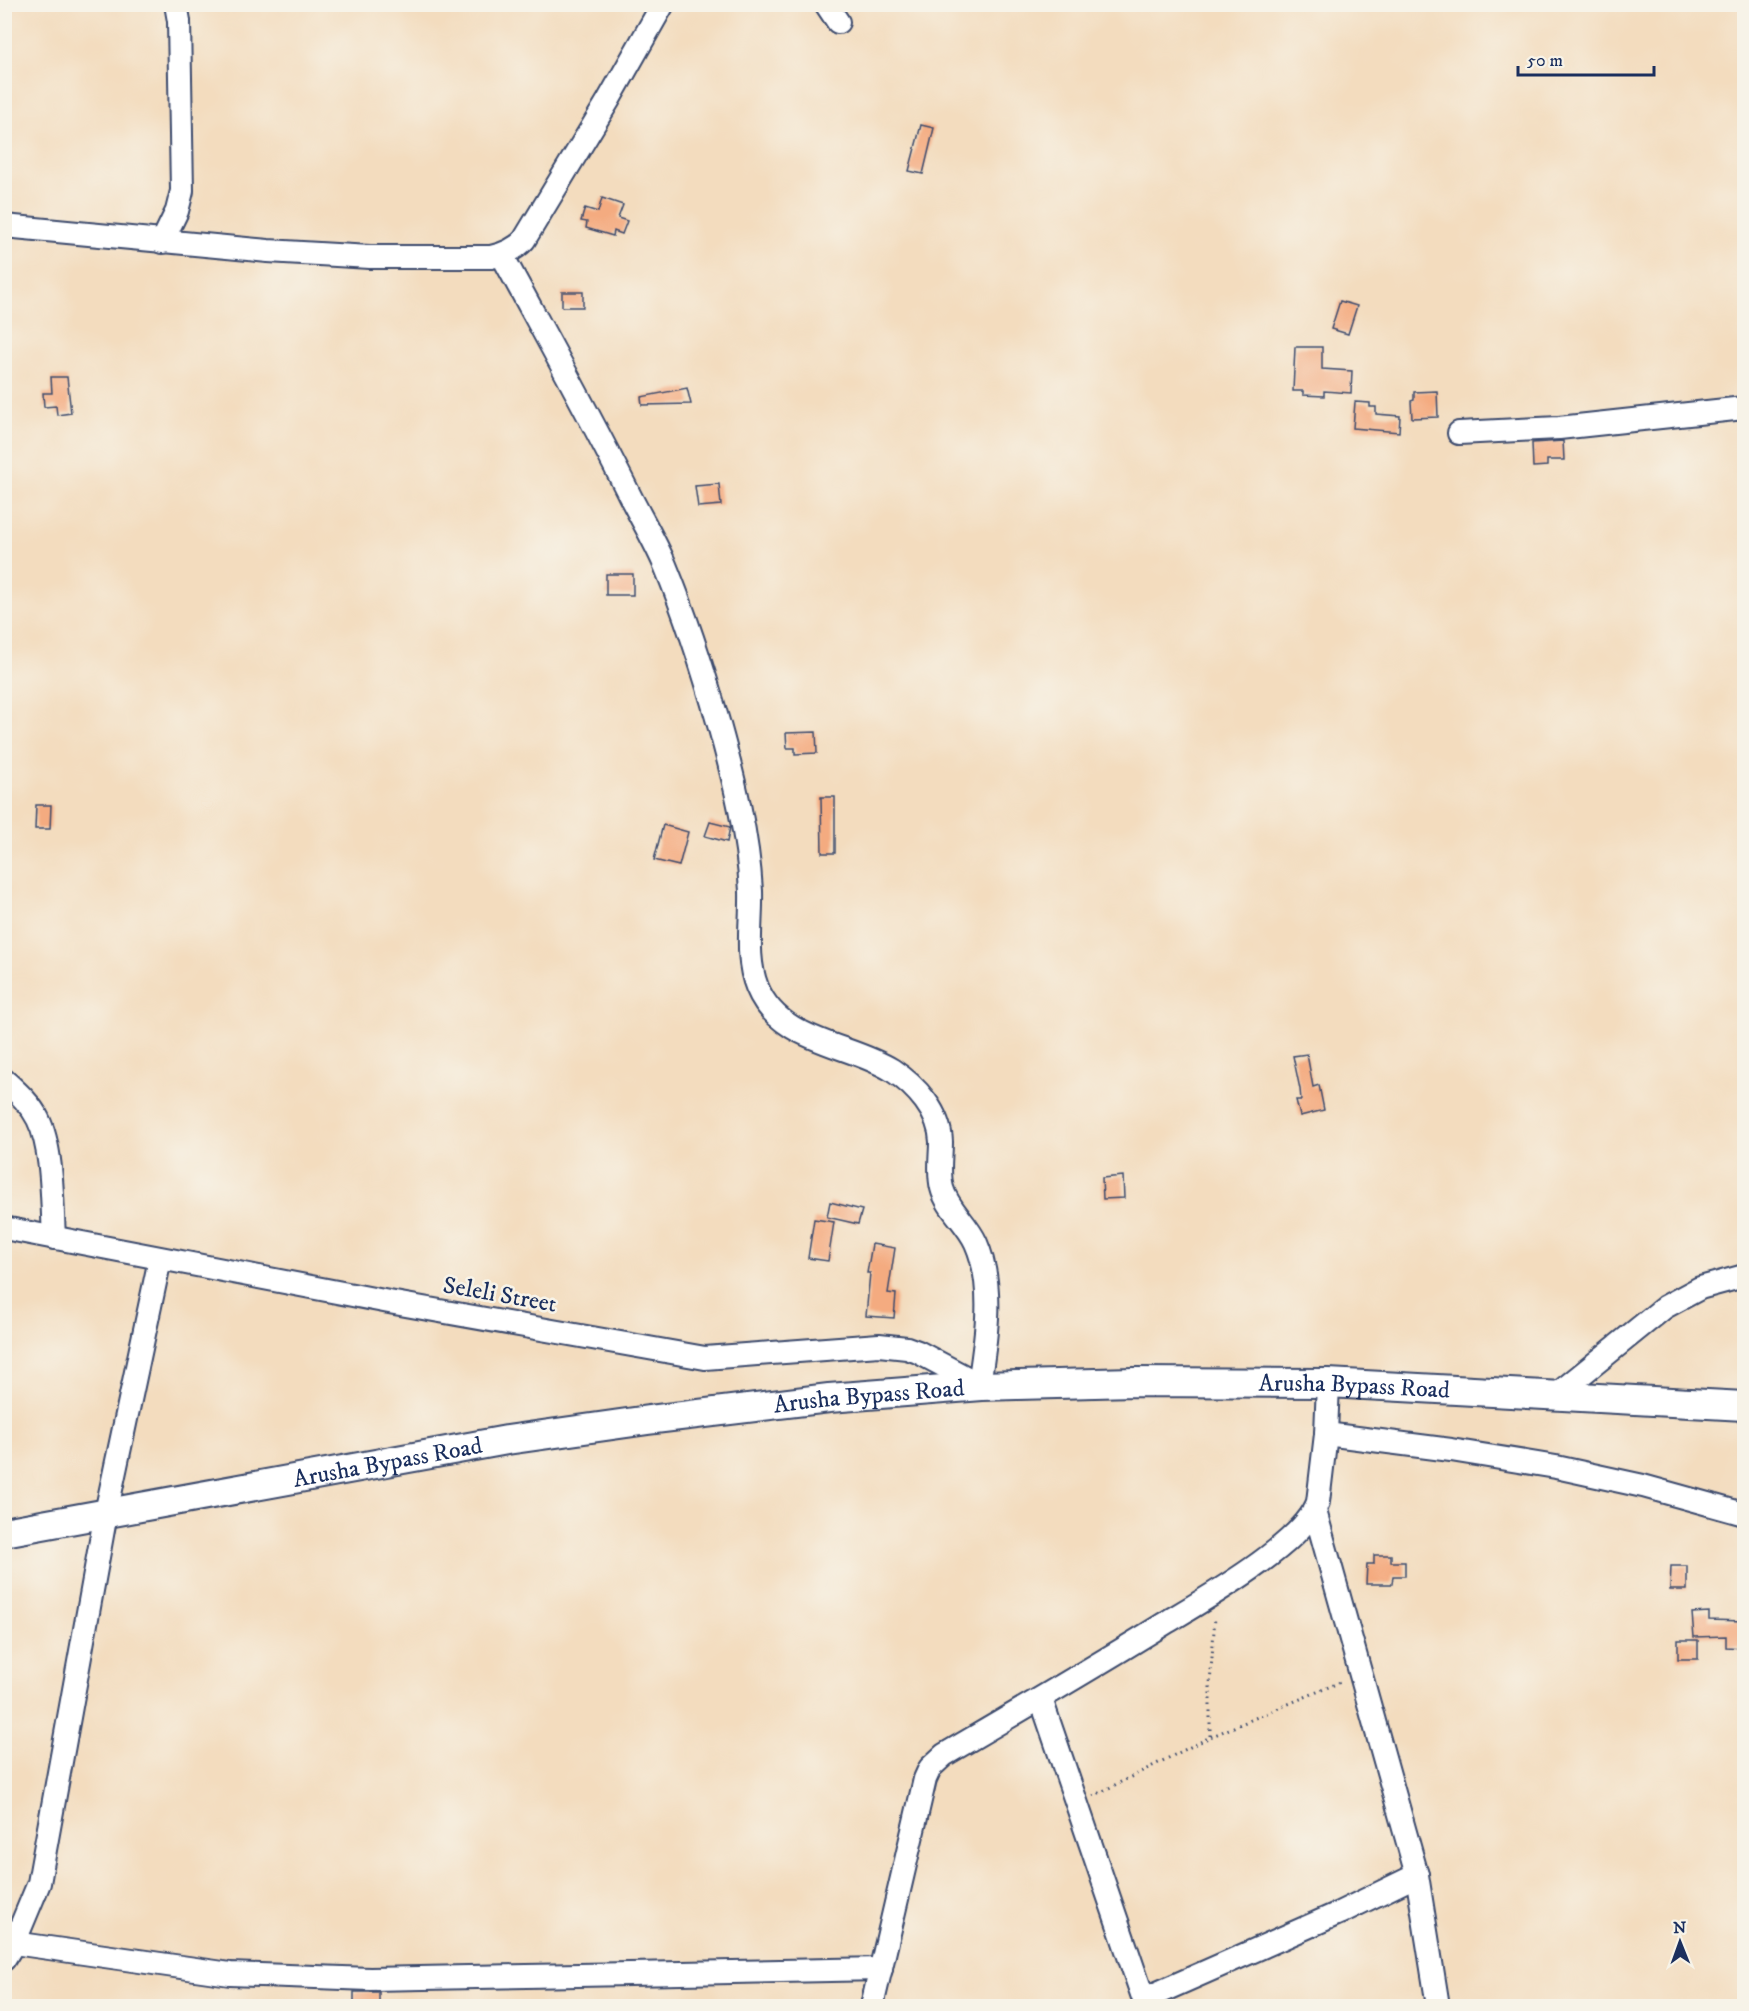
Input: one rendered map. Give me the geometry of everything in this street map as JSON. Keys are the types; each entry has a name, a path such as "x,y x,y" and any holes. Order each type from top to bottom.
{"main road":[{"name":"Arusha Bypass Road","path":"4,1532 370,1464 530,1437 830,1398 980,1385 1133,1382 1328,1383 1744,1406"}],"street":[{"path":"162,242 177,211 182,191 176,4"},
{"path":"4,226 162,242 370,257 491,257 501,255 524,240 608,101 663,4"},
{"path":"501,255 597,429 659,554 693,645 719,725 745,837 751,889 750,950 758,990 778,1016 797,1030 893,1071 912,1086 935,1117 941,1140 942,1190 975,1241 986,1282 986,1325 980,1385"},
{"path":"1458,433 1559,428 1744,408"},
{"path":"4,1080 23,1098 38,1119 47,1145 54,1238"},
{"name":"Seleli Street","path":"4,1228 160,1259 705,1358 879,1345 896,1346 918,1352 980,1385"},
{"path":"160,1259 106,1513 39,1883 9,1951 231,1974 370,1978 880,1969"},
{"path":"1554,1396 1665,1307 1700,1288 1744,1276"},
{"path":"1328,1383 1321,1486 1315,1511 1417,1875 1438,2007"},
{"path":"1326,1434 1452,1450 1556,1467 1643,1486 1744,1514"},
{"path":"872,2007 925,1779 930,1768 944,1755 1041,1699 1217,1591 1274,1552 1315,1511"},
{"path":"1041,1699 1145,2003 1417,1875"}],"path":[{"path":"1210,1737 1210,1684 1217,1591"},
{"path":"1077,1804 1210,1737 1362,1673"}],"building":[{"path":"921,125 934,128 923,174 909,171"},
{"path":"602,198 623,205 618,218 627,221 622,234 614,231 613,236 586,228 587,222 581,221 585,208 598,212"},
{"path":"562,292 583,292 583,307 562,307"},
{"path":"1340,301 1357,306 1348,334 1331,329"},
{"path":"1295,347 1322,347 1322,369 1352,371 1351,393 1324,391 1324,396 1303,395 1303,391 1293,391"},
{"path":"51,377 67,377 71,413 57,415 56,406 44,407 43,393 52,393"},
{"path":"687,388 691,404 642,405 641,397"},
{"path":"1437,391 1438,417 1412,418 1411,401 1414,400 1414,392"},
{"path":"1355,402 1370,403 1370,407 1376,407 1376,414 1400,416 1399,432 1353,428"},
{"path":"1563,441 1564,460 1547,460 1547,466 1533,467 1532,443"},
{"path":"719,484 721,505 698,507 695,486"},
{"path":"606,574 633,574 633,595 606,595"},
{"path":"816,732 817,753 795,754 795,748 787,748 786,733"},
{"path":"821,797 835,797 835,853 822,853"},
{"path":"36,805 51,805 50,829 35,829"},
{"path":"710,822 730,827 727,842 705,836"},
{"path":"663,825 688,832 679,866 654,860"},
{"path":"1307,1054 1313,1087 1319,1085 1324,1110 1300,1116 1296,1100 1301,1100 1300,1089 1293,1056"},
{"path":"1123,1176 1124,1198 1103,1199 1102,1178"},
{"path":"830,1202 862,1210 858,1224 827,1217"},
{"path":"814,1219 834,1222 828,1261 808,1258"},
{"path":"872,1244 895,1248 888,1293 896,1294 894,1318 866,1316 870,1273 867,1273"},
{"path":"1374,1555 1391,1555 1391,1562 1405,1562 1405,1576 1393,1576 1392,1584 1366,1584 1367,1564 1374,1564"},
{"path":"1671,1566 1687,1566 1687,1590 1670,1590"},
{"path":"1709,1612 1709,1620 1744,1621 1744,1648 1726,1647 1726,1636 1694,1637 1692,1613"},
{"path":"1678,1640 1698,1640 1698,1659 1678,1659"},
{"path":"354,1992 379,1992 379,2007 354,2007"}]}
